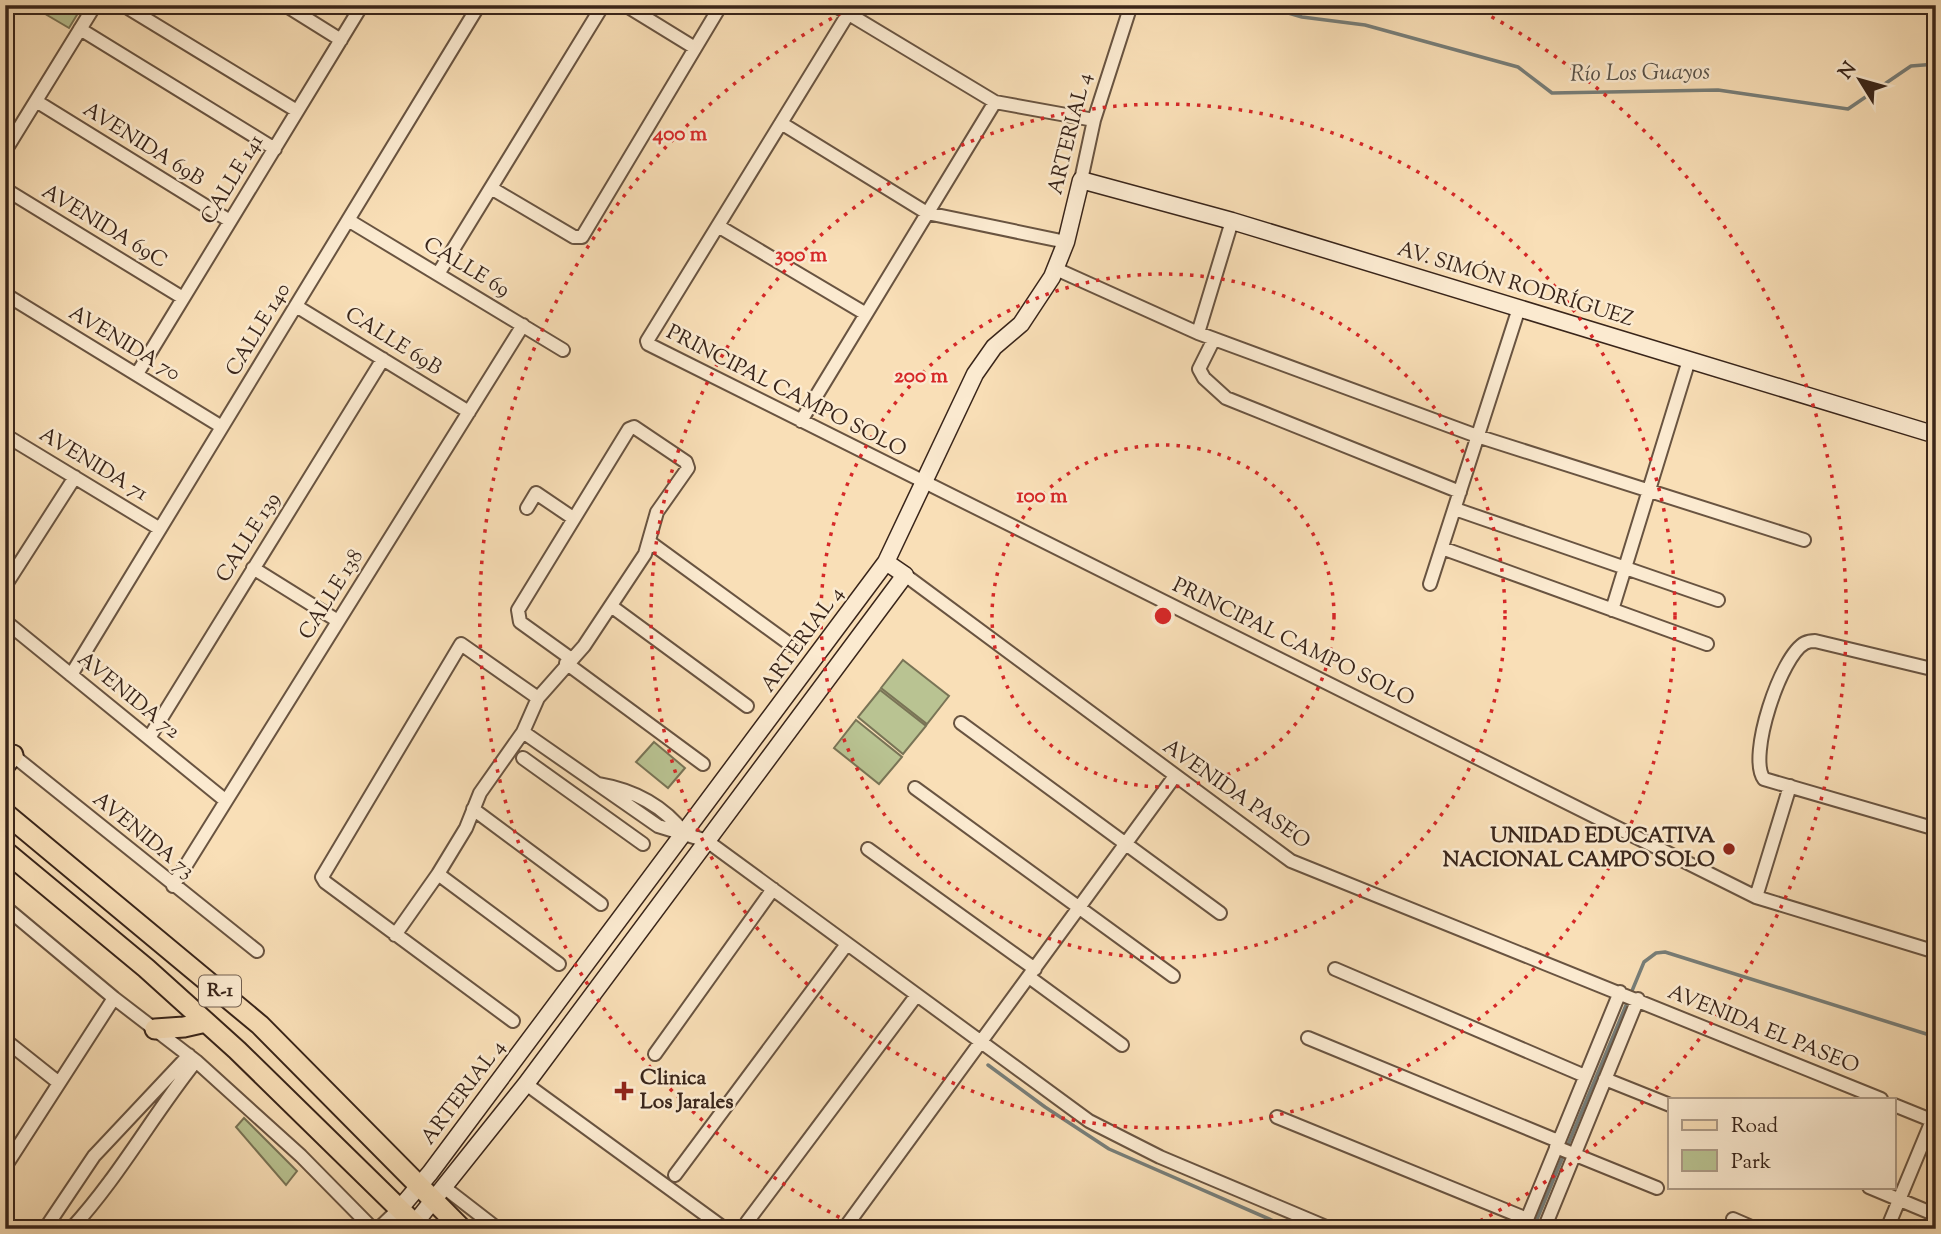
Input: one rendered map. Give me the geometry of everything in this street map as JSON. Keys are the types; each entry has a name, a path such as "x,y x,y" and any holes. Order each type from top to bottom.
{"main road":[{"name":"R-1","path":"5,813 260,1025 420,1186 440,1194 462,1229"},
{"name":"R-1","path":"5,851 206,1021 401,1207 415,1227"},
{"path":"155,1029 184,1027 206,1021"}],"street":[{"path":"5,150 95,5"},
{"path":"123,5 298,111"},
{"path":"285,5 341,40"},
{"name":"CALLE 141","path":"137,374 362,5"},
{"name":"CALLE 140","path":"71,675 480,5"},
{"path":"438,274 603,5"},
{"path":"625,5 695,48"},
{"path":"491,188 574,237 582,237 721,5"},
{"path":"834,5 995,102 1094,120"},
{"name":"ARTERIAL 4","path":"375,1229 420,1186 685,835 886,562 975,374 994,347 1021,324 1056,269 1066,242 1094,120 1131,5"},
{"path":"848,14 718,226 866,314"},
{"path":"80,29 275,149"},
{"name":"AVENIDA 69B","path":"36,101 230,221"},
{"path":"801,421 995,102"},
{"path":"781,123 927,213 1066,242"},
{"name":"AV. SIMÓN RODRÍGUEZ","path":"1081,180 1232,221 1936,435"},
{"name":"AVENIDA 69C","path":"5,189 184,298"},
{"name":"CALLE 69","path":"348,220 563,350"},
{"path":"1198,333 1232,221"},
{"name":"PRINCIPAL CAMPO SOLO","path":"718,226 647,341 648,344 1756,897 1936,952"},
{"path":"1056,269 1198,333 1477,436 1651,489 1804,540"},
{"name":"AVENIDA 70","path":"5,294 222,427"},
{"name":"CALLE 69B","path":"296,306 469,412"},
{"path":"1430,584 1519,308"},
{"name":"CALLE 138","path":"173,886 523,325"},
{"path":"1214,339 1199,369 1204,378 1226,398 1460,492"},
{"name":"CALLE 139","path":"149,738 383,359"},
{"path":"1612,610 1689,360"},
{"path":"395,935 438,874 480,793 523,732 538,698 568,661 584,646 611,606 650,543 657,512 688,465 634,427 629,429 518,610 520,622 568,661 703,764"},
{"name":"AVENIDA 71","path":"5,435 160,529"},
{"path":"5,586 75,477"},
{"path":"527,508 536,493 573,518"},
{"path":"1455,509 1718,600"},
{"path":"650,543 791,646"},
{"path":"1442,548 1707,644"},
{"path":"886,562 905,575"},
{"path":"253,568 338,621"},
{"name":"ARTERIAL 4","path":"415,1227 526,1084 905,575"},
{"name":"AVENIDA PASEO","path":"905,575 1292,861 1628,995"},
{"path":"611,606 747,706"},
{"name":"AVENIDA 72","path":"5,621 226,802"},
{"path":"1936,670 1815,641 1805,642 1797,650 1782,677 1760,737 1761,776 1936,829"},
{"path":"513,1021 395,935 322,877 460,646 464,644 538,698"},
{"path":"961,723 1220,913"},
{"path":"523,732 597,784 637,794 669,813 685,835 707,841 1089,1121 1121,1138 1331,1229"},
{"name":"AVENIDA 73","path":"8,756 257,951"},
{"path":"523,758 643,844"},
{"path":"560,784 573,767"},
{"path":"844,1229 1175,776"},
{"path":"1756,897 1790,786"},
{"path":"915,788 1173,976"},
{"path":"473,809 601,904"},
{"path":"868,849 1122,1045"},
{"path":"438,874 559,964"},
{"path":"655,1054 773,889"},
{"path":"5,907 114,998 192,1058 301,1156 375,1229"},
{"path":"675,1175 847,944"},
{"path":"1335,969 1585,1076"},
{"path":"1546,1228 1563,1149 1585,1076 1628,995"},
{"path":"1277,1117 1525,1224 1563,1149 1605,1079 1628,995"},
{"name":"AVENIDA EL PASEO","path":"1628,995 1879,1098"},
{"path":"747,1222 916,996"},
{"path":"5,1167 114,998"},
{"path":"1308,1038 1657,1188"},
{"path":"5,1040 59,1083"},
{"path":"45,1229 94,1156 192,1058"},
{"path":"71,1229 109,1187 192,1058"},
{"path":"508,1071 725,1229"},
{"path":"1605,1079 1668,1104"},
{"path":"1887,1229 1934,1118 1896,1106"},
{"path":"1872,1188 1936,1215"},
{"path":"440,1194 498,1229"},
{"path":"63,1202 82,1217"},
{"path":"1733,1219 1756,1229"}],"green space":[{"path":"30,5 83,5 69,28"},
{"path":"903,660 949,696 927,724 881,688"},
{"path":"880,690 926,726 903,754 858,717"},
{"path":"856,720 902,757 879,784 834,748"},
{"path":"654,742 685,768 668,788 636,762"},
{"path":"244,1118 297,1171 286,1185 236,1127"}],"waterway":[{"name":"Río Los Guayos","path":"1261,5 1302,17 1365,25 1518,67 1552,93 1718,90 1848,109 1911,66 1936,64"},
{"path":"1567,1147 1644,962 1656,953 1665,952 1936,1037"},
{"path":"988,1065 1109,1149 1292,1229"},
{"path":"1533,1229 1564,1154"}],"place":[{"name":"UNIDAD EDUCATIVA NACIONAL CAMPO SOLO","path":"1729,849"},
{"name":"Clinica Los Jarales","path":"624,1091"}]}
